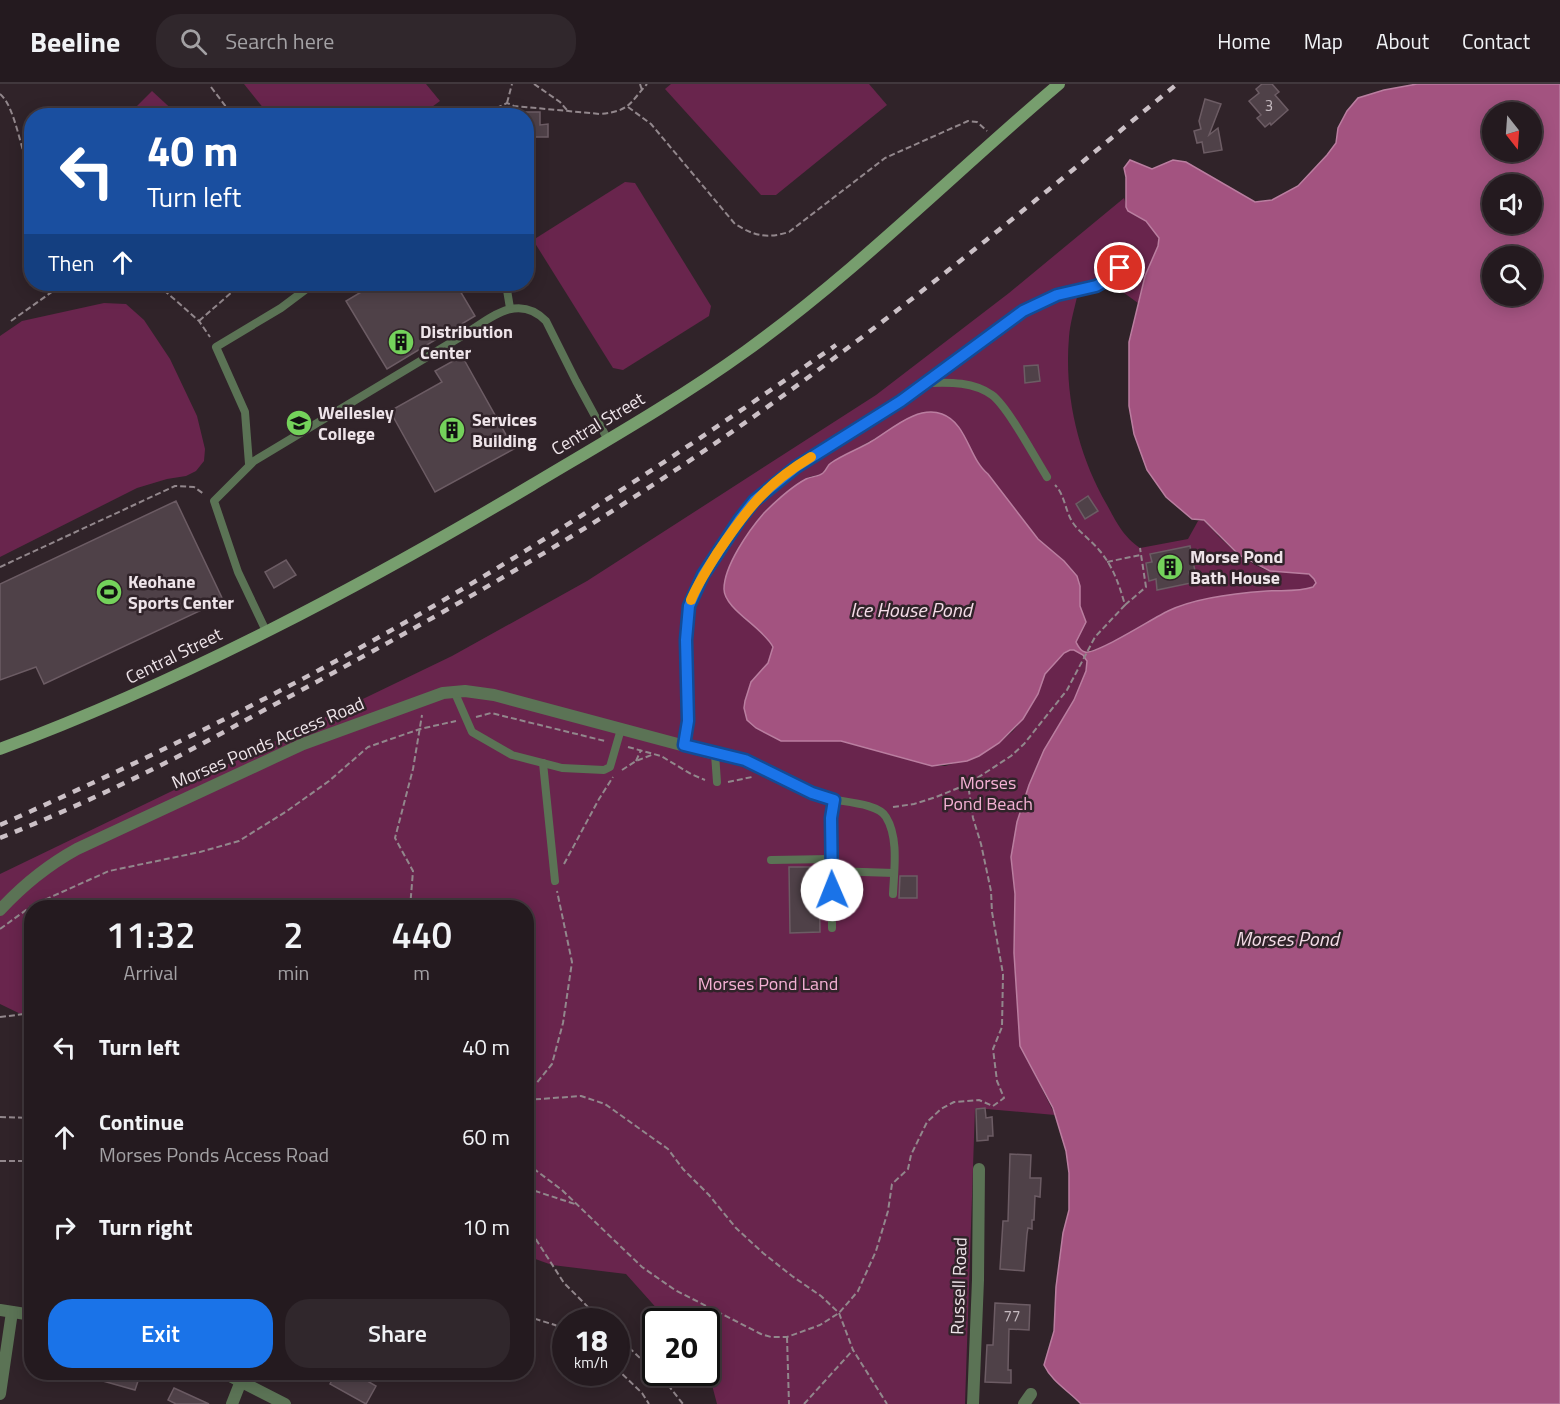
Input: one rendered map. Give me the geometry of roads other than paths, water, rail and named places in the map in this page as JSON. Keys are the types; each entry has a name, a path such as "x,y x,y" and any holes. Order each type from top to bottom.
{"main road":[{"name":"Central Street","path":"0,749 82,718 266,631 430,546 608,440 746,351 790,317 839,277 1059,84"}],"street":[{"name":"Morses Ponds Access Road","path":"0,910 45,869 77,849 303,744 433,696 454,691 494,695 715,754"},
{"name":"Russell Road","path":"972,1404 978,1280 979,1169"},
{"path":"0,1394 6,1311 24,1314"},
{"path":"231,1404 241,1381 285,1404"}],"lane":[{"path":"684,745 688,721 686,640 689,606 703,575 740,519 762,493 785,474 927,383 1023,311 1057,295 1096,286 1105,281 1120,268 1131,249"},
{"path":"249,464 244,412 216,347 281,308 304,291"},
{"path":"507,291 510,308"},
{"path":"266,631 238,572 214,501 249,464 447,346 495,314 510,308 525,309 539,314 546,321 608,440"},
{"path":"927,383 962,384 992,395 1004,409 1047,477"},
{"path":"454,691 472,732 512,755 562,768 604,770 610,767 621,729"},
{"path":"717,783 715,754 745,760 812,793 834,800 871,806 883,812 889,822 893,839 893,894"},
{"path":"543,763 555,881"},
{"path":"832,928 831,818 834,800"},
{"path":"771,860 831,859"},
{"path":"832,871 894,873"}],"water":[{"name":"Morses Pond","path":"1417,84 1560,84 1560,1404 1081,1404 1056,1381 1044,1365 1054,1331 1056,1287 1063,1233 1069,1210 1069,1173 1066,1151 1053,1108 1020,1046 1014,953 1015,894 1011,857 1017,822 1029,785 1044,750 1074,700 1086,671 1087,661 1083,655 1074,650 1064,653 1045,674 1038,694 1023,719 999,743 967,761 932,766 841,741 781,741 756,728 747,720 744,708 751,682 768,663 773,647 762,633 730,604 724,589 725,580 738,549 751,529 764,513 789,490 806,479 821,474 831,463 905,420 933,412 942,414 957,425 976,460 1038,539 1064,561 1077,576 1080,586 1080,606 1086,622 1076,642 1085,652 1100,648 1179,606 1203,599 1313,587 1316,583 1309,574 1270,571 1239,555 1204,520 1192,519 1166,497 1147,470 1134,434 1129,406 1129,342 1145,276 1158,246 1159,238 1146,221 1128,211 1126,207 1124,168 1130,160 1152,169 1173,160 1186,162 1255,202 1272,200 1298,186 1327,155 1336,143 1338,128 1347,111 1358,98"}],"railway":[{"path":"0,838 105,792 211,739 467,598 645,490 715,444 851,346 983,243 1177,84"},
{"path":"0,825 204,729 305,678 460,591 623,489 836,345"}],"place":[{"name":"Distribution Center","path":"401,342"},
{"name":"Wellesley College","path":"299,423"},
{"name":"Services Building","path":"452,430"},
{"name":"Morse Pond Bath House","path":"1170,567"},
{"name":"Keohane Sports Center","path":"109,592"}],"water label":[{"name":"Ice House Pond","path":"911,610"}],"park label":[{"name":"Morses Pond Beach","path":"988,793"},
{"name":"Morses Pond Land","path":"768,984"}]}
